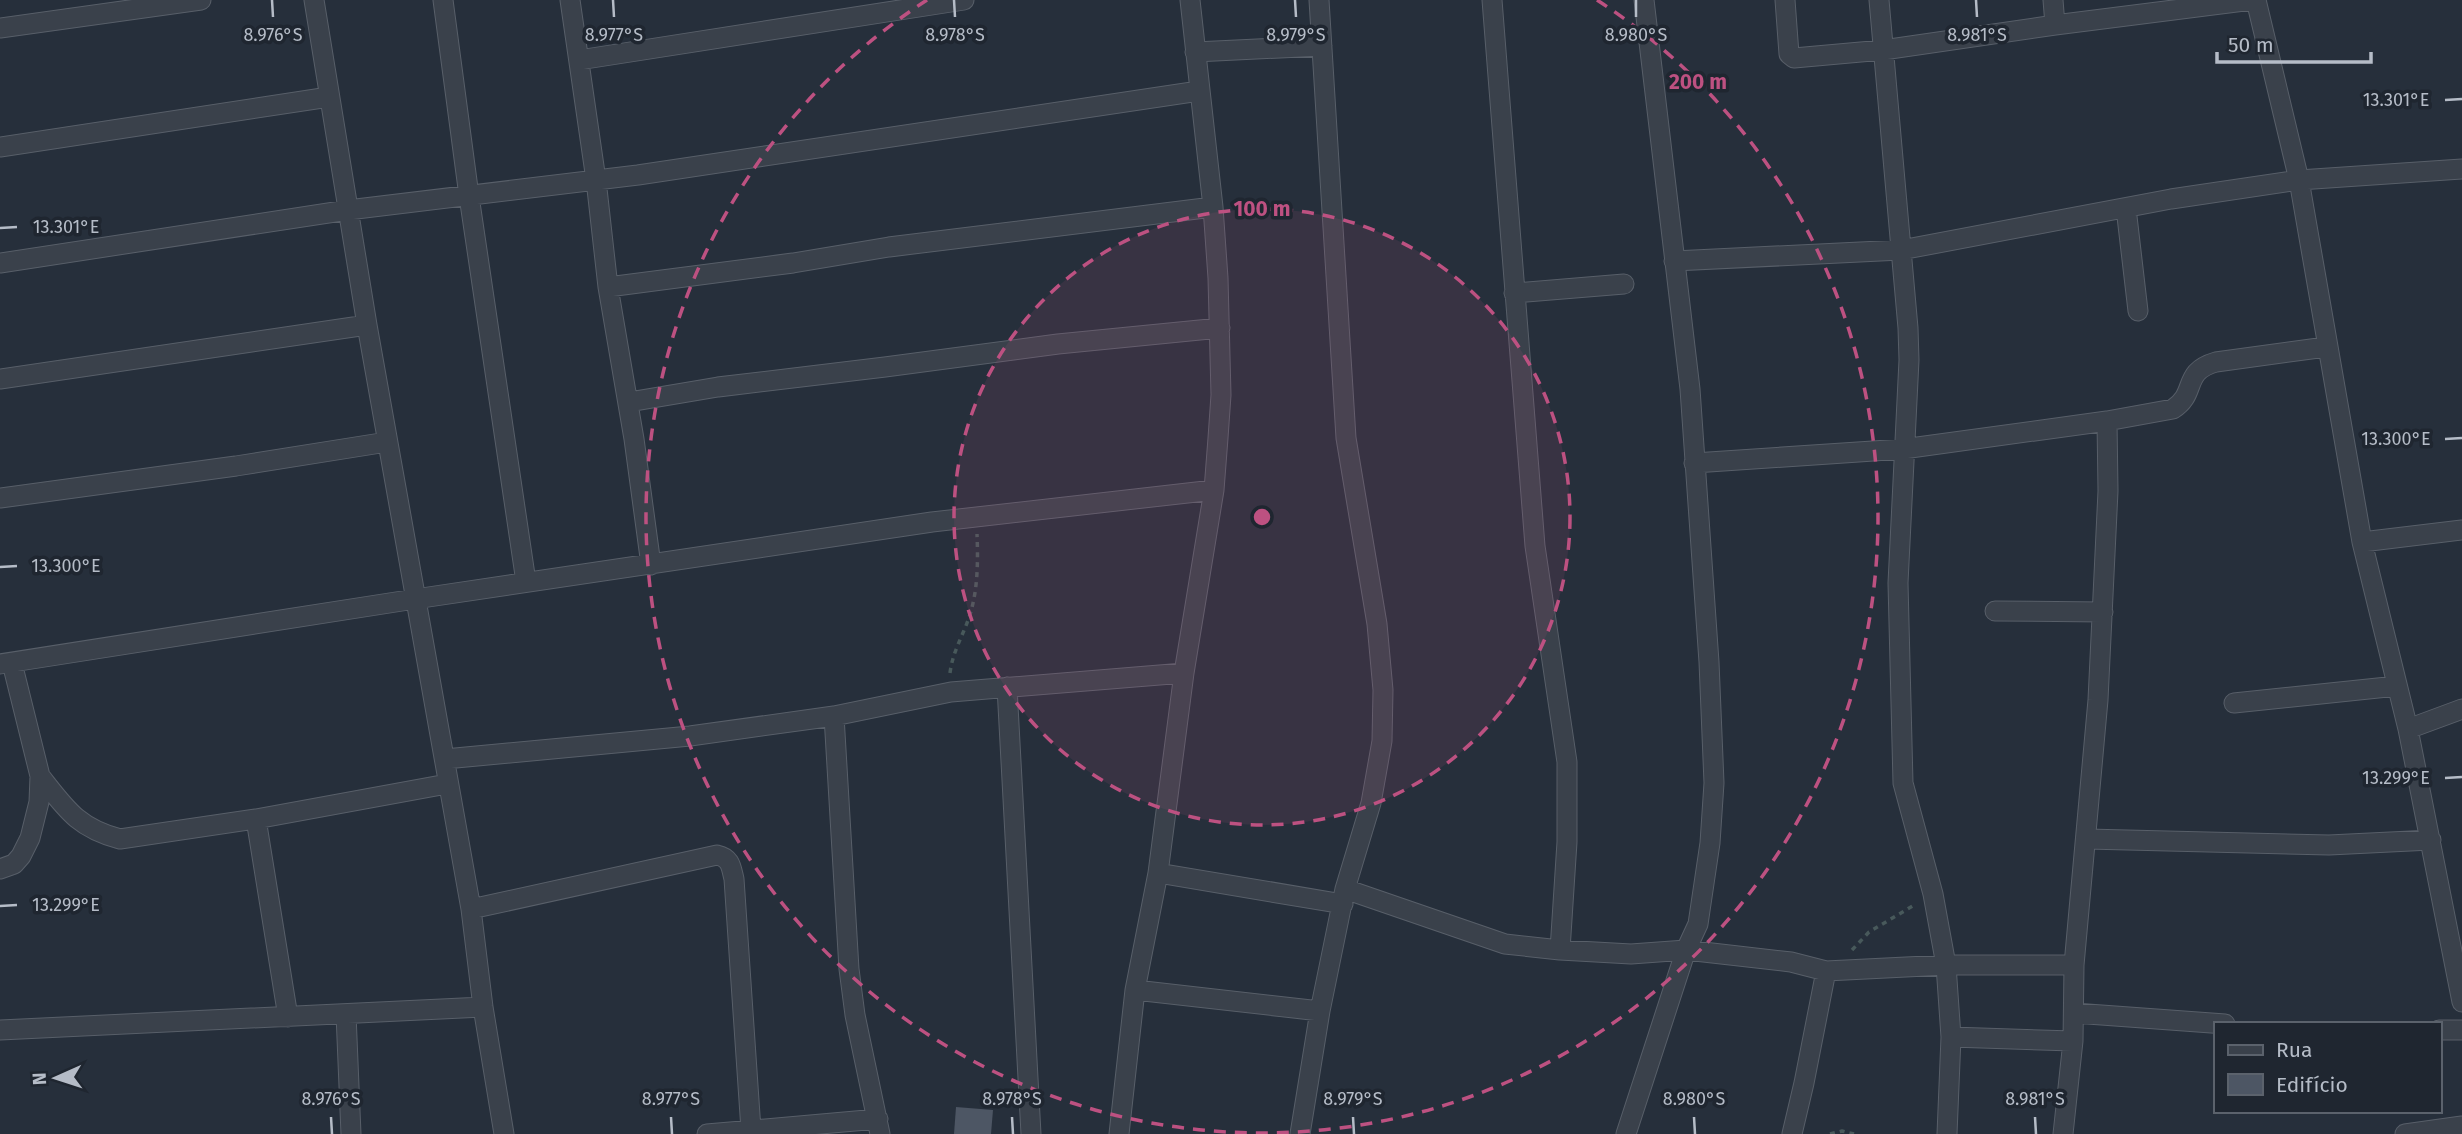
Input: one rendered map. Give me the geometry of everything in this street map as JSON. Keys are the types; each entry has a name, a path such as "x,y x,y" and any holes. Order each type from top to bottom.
{"street":[{"path":"0,28 201,0"},
{"path":"314,0 387,442 471,909 483,1007 505,1133"},
{"path":"443,0 526,582"},
{"path":"570,0 596,180 608,287 629,402 651,565"},
{"path":"579,60 964,0"},
{"path":"1119,1134 1135,990 1158,873 1184,673 1214,490 1221,395 1213,207 1190,0"},
{"path":"1300,1134 1320,1011 1344,897 1371,803 1382,741 1383,690 1377,624 1346,438 1319,0"},
{"path":"1493,0 1535,546 1567,762 1567,842 1560,950"},
{"path":"1626,1134 1686,950 1698,924 1706,878 1714,783 1706,606 1690,389 1644,0"},
{"path":"1785,0 1791,57 1882,50 2055,24 2254,0 2299,180 2362,542 2408,729 2462,1002"},
{"path":"1879,0 1909,360 1898,583 1903,783 1933,894 1945,965 1951,1037 1947,1134"},
{"path":"2053,0 2055,24"},
{"path":"1195,52 1322,46"},
{"path":"0,263 348,210 596,180 1199,91"},
{"path":"0,147 329,97"},
{"path":"1674,261 1901,250 2126,208 2299,180 2462,169"},
{"path":"608,287 793,263 889,247 1213,207"},
{"path":"2126,208 2138,311"},
{"path":"1514,293 1624,284"},
{"path":"0,379 367,325"},
{"path":"629,402 719,387 886,368 1058,344 1220,328"},
{"path":"1694,463 1903,449 2107,421 2173,409 2180,404 2195,372 2202,366 2326,347"},
{"path":"2063,1134 2073,1041 2074,965 2087,839 2103,612 2108,491 2107,421"},
{"path":"0,498 236,466 387,442"},
{"path":"0,869 14,864 30,838 39,802 40,776 6,664 415,598 976,516 1214,490"},
{"path":"2362,542 2462,530"},
{"path":"1996,611 2103,612"},
{"path":"445,759 690,736 834,716 951,692 1184,673"},
{"path":"2234,703 2397,686"},
{"path":"1007,687 1031,1134"},
{"path":"2408,729 2462,709"},
{"path":"707,1134 751,1130 879,1127 855,1015 849,969 834,716"},
{"path":"40,776 81,823 102,834 120,839 256,819 447,784"},
{"path":"256,819 288,1017"},
{"path":"2087,839 2329,845 2431,840"},
{"path":"471,909 718,855 725,857 730,862 734,879 751,1130"},
{"path":"1158,873 1344,897 1505,944 1560,950 1631,954 1686,950 1791,962 1826,971 1945,965 2074,965"},
{"path":"1792,1134 1826,971"},
{"path":"1135,990 1320,1011"},
{"path":"0,1030 483,1007"},
{"path":"2074,1013 2214,1023"},
{"path":"346,1014 351,1134"},
{"path":"2441,1030 2462,1030"},
{"path":"1951,1037 2073,1041"},
{"path":"2405,1134 2462,1126"}],"path":[{"path":"951,692 950,671 954,651 971,611 975,586 976,516"},
{"path":"1826,971 1841,963 1869,932 1933,894"},
{"path":"1830,1134 1842,1131 1854,1134"}],"building":[{"path":"956,1107 993,1110 991,1134 954,1134"}]}
